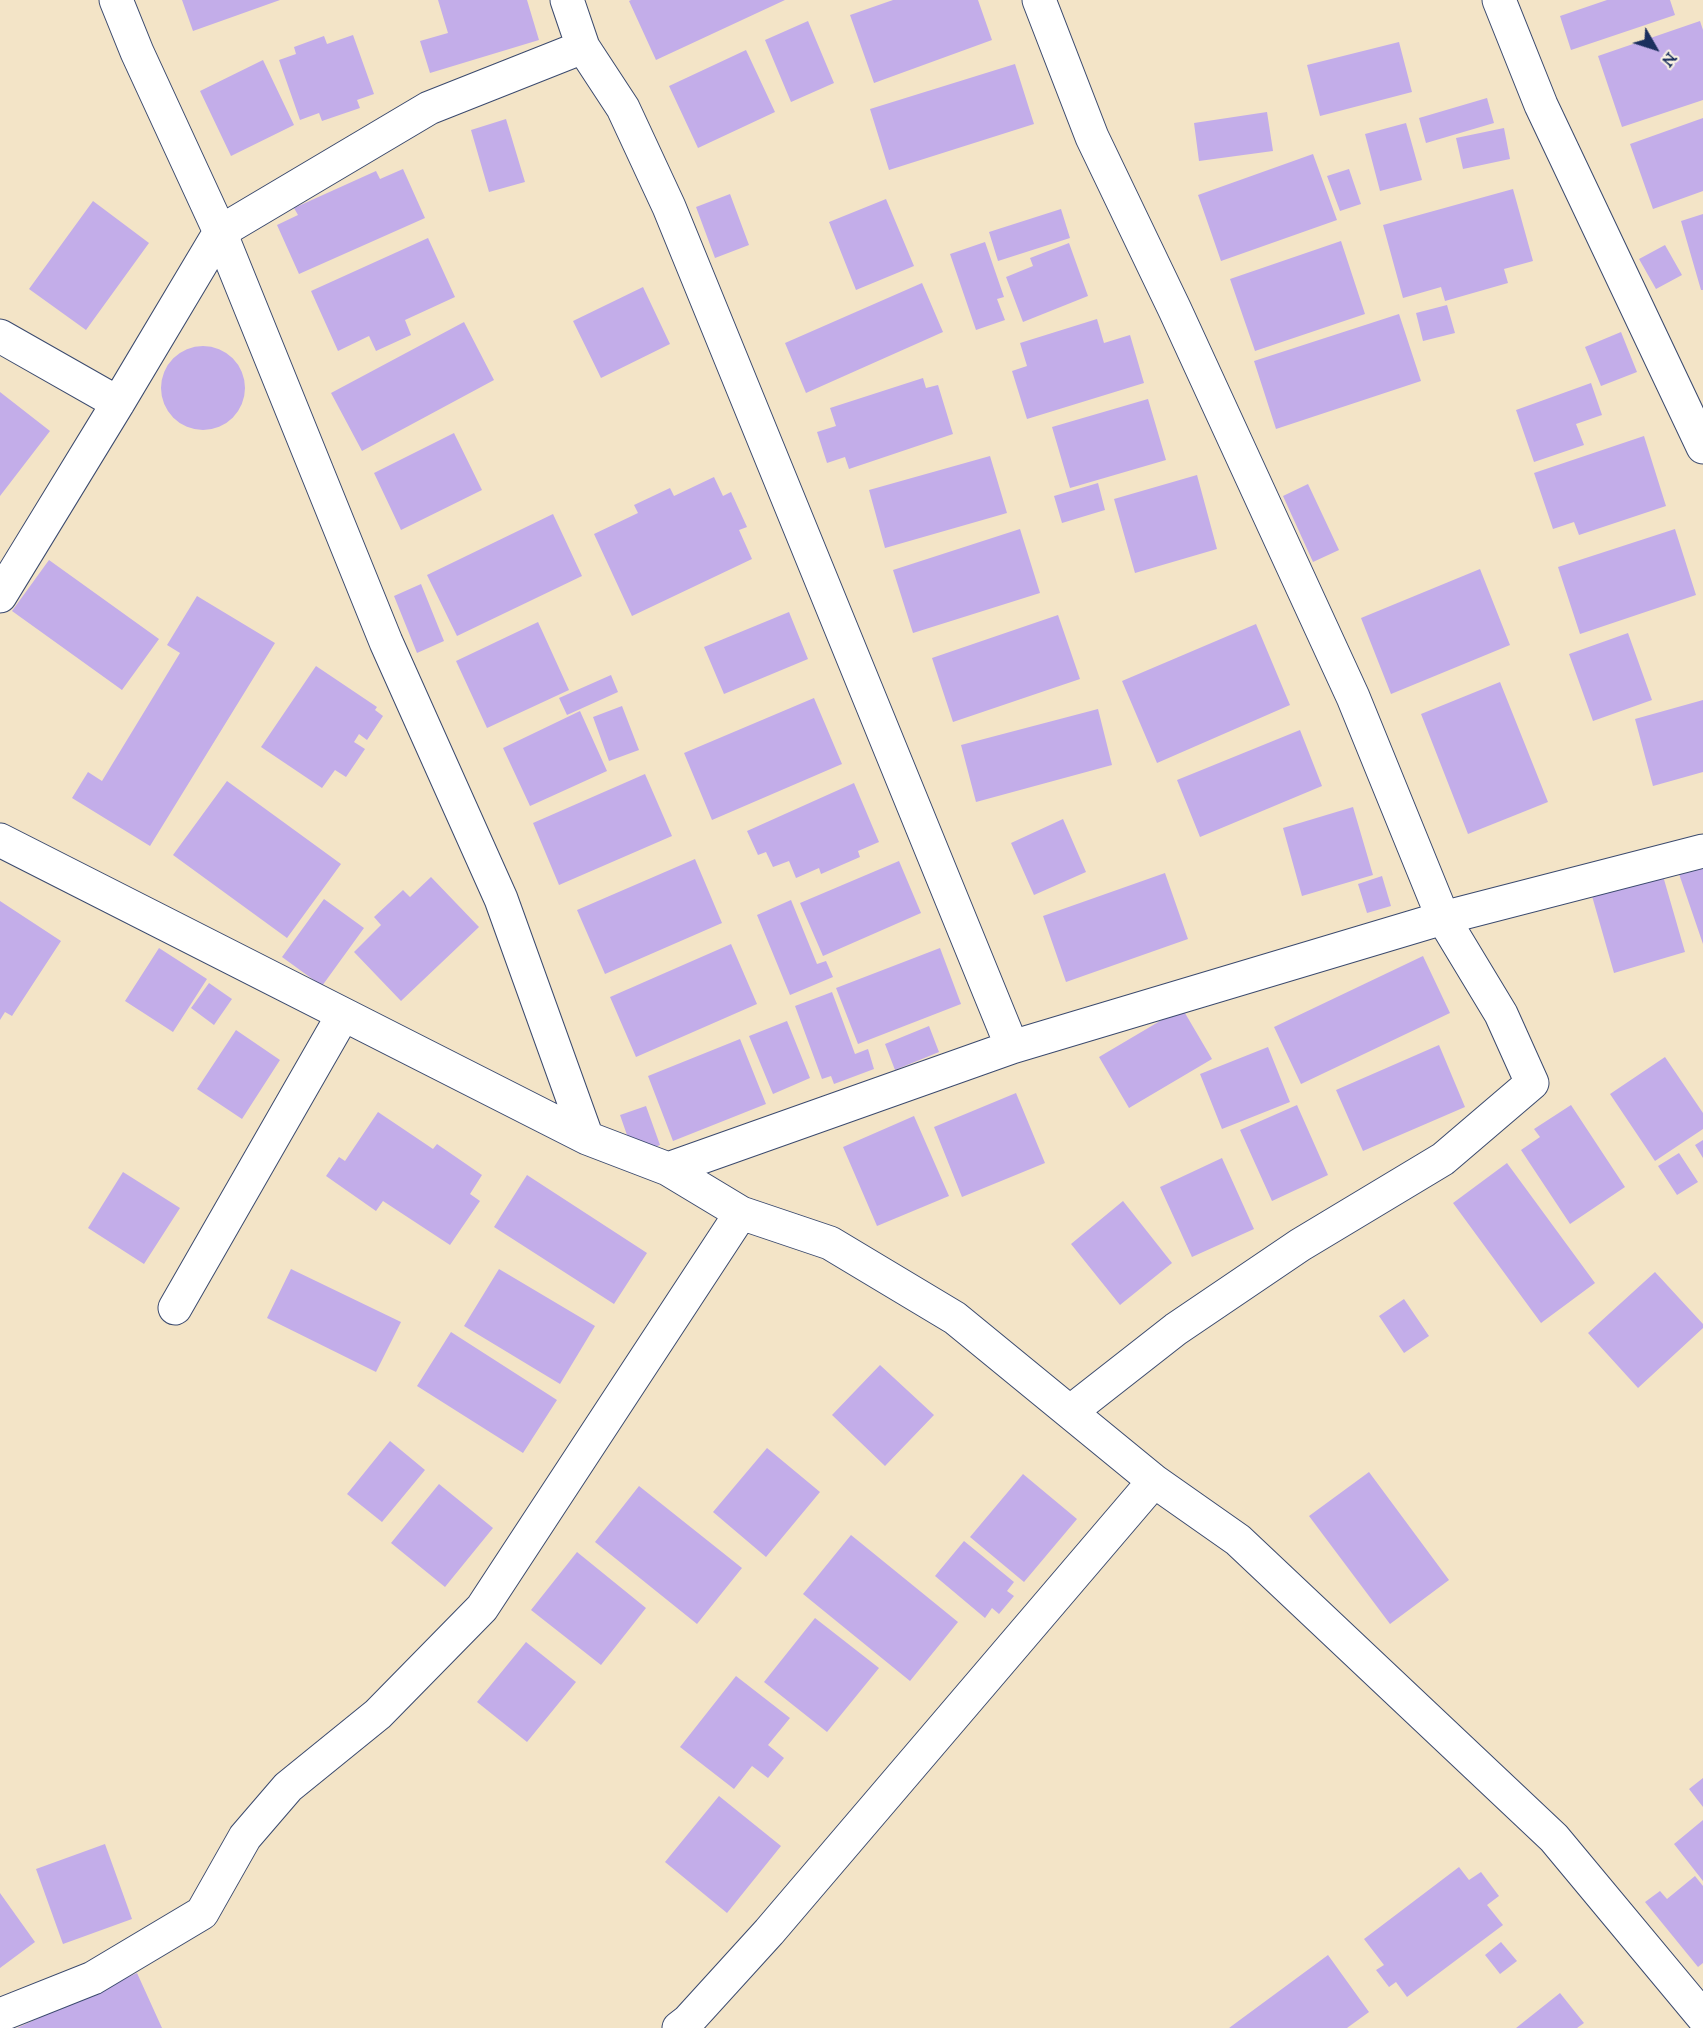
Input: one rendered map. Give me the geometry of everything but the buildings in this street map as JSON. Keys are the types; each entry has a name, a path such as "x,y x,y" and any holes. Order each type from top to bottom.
{"street":[{"path":"116,0 137,52 220,232 386,642 501,898 587,1138"},
{"path":"567,0 583,46 623,108 669,207 1012,1047"},
{"path":"1039,0 1092,137 1175,310 1353,697 1443,918 1501,1014 1533,1083 1443,1159 1291,1251 1176,1329 1070,1413"},
{"path":"1499,0 1541,105 1703,447"},
{"path":"0,596 220,232 429,108 583,46"},
{"path":"0,336 118,404"},
{"path":"0,840 587,1138 668,1169 741,1213 830,1243 955,1318 1154,1481 1238,1540 1554,1838 1703,2017"},
{"path":"668,1169 1012,1047 1443,918 1703,851"},
{"path":"174,1308 343,1015"},
{"path":"0,2015 93,1978 202,1913 245,1837 288,1787 378,1714 482,1608 741,1213"},
{"path":"679,2028 769,1932 1154,1481"}]}
